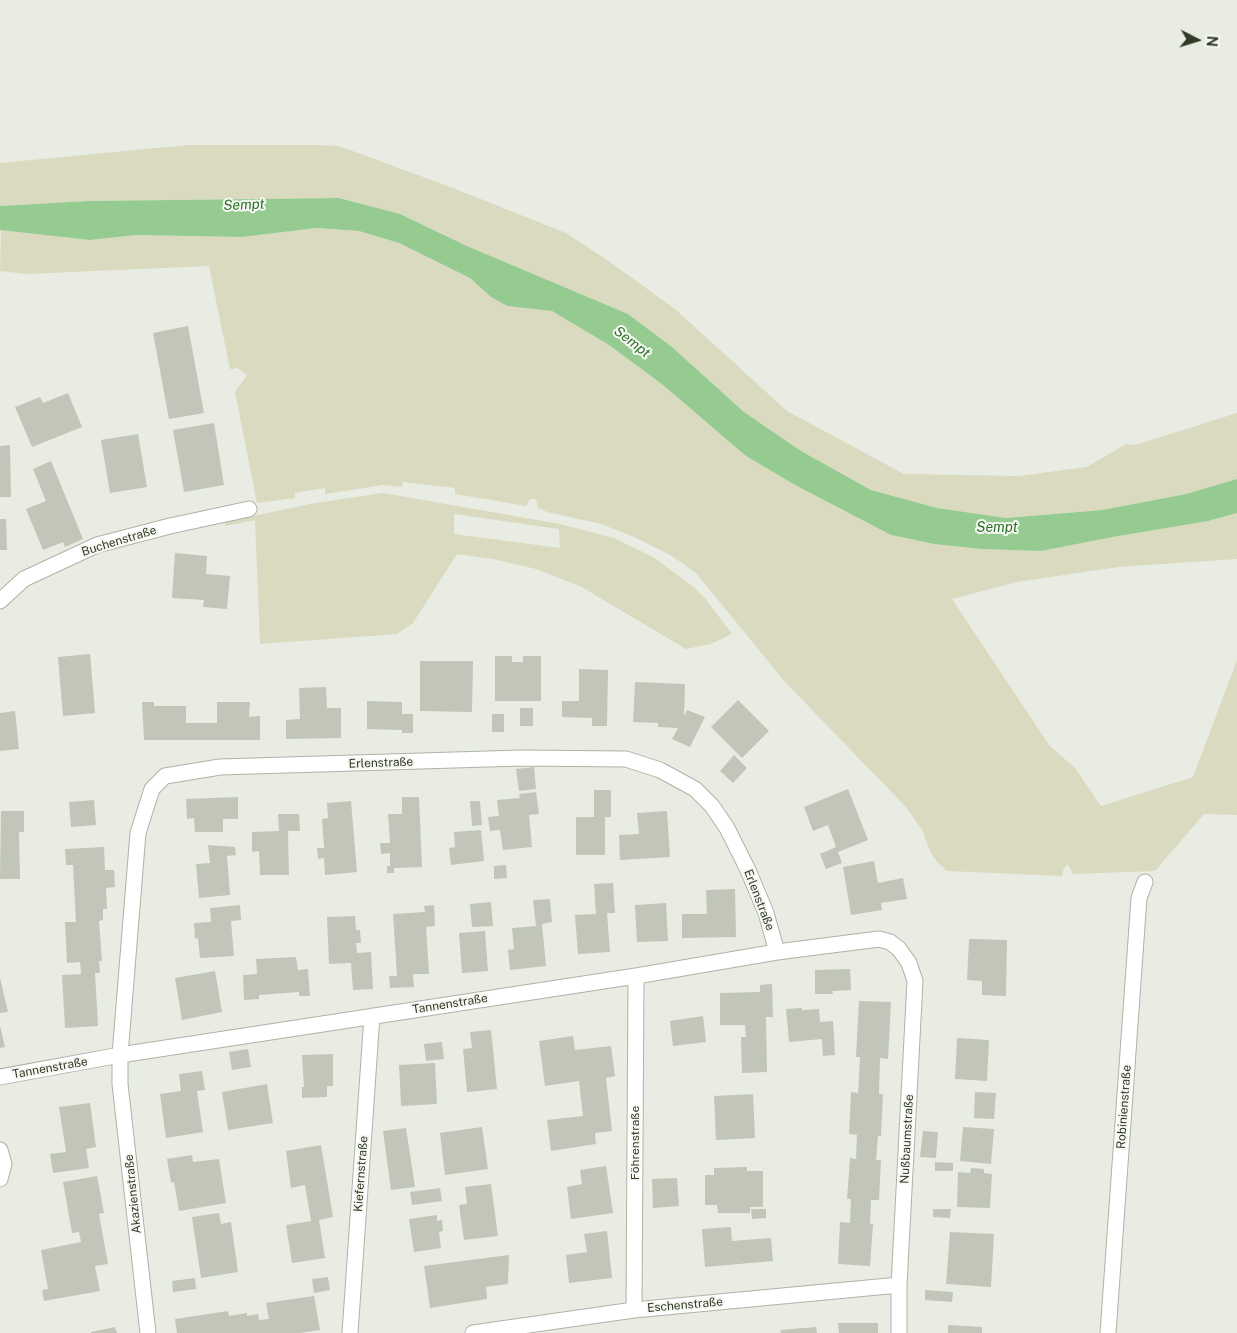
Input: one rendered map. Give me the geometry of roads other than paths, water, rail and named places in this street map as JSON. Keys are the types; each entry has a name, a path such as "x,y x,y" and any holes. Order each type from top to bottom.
{"street":[{"name":"Buchenstraße","path":"0,601 24,579 97,545 170,526 249,509"},
{"name":"Erlenstraße","path":"120,1055 138,833 145,806 152,789 165,776 210,769 522,758 626,759 660,770 695,789 712,806 727,828 748,870 766,913 777,952"},
{"name":"Robinienstraße","path":"1108,1333 1139,898 1145,882"},
{"name":"Tannenstraße","path":"0,1077 120,1055 636,976 777,952 879,939 890,942 899,949"},
{"name":"Nußbaumstraße","path":"899,949 909,963 916,981 899,1285 899,1333"},
{"name":"Föhrenstraße","path":"634,1310 636,976"},
{"name":"Kiefernstraße","path":"350,1333 372,1016"},
{"name":"Akazienstraße","path":"120,1055 120,1084 148,1333"},
{"path":"0,1150 4,1164 0,1180"},
{"name":"Eschenstraße","path":"473,1333 634,1310 899,1285"}],"water":[{"name":"Sempt","path":"339,198 400,214 467,246 628,314 672,347 744,412 801,451 871,490 937,508 1006,518 1102,510 1186,494 1237,479 1237,513 1208,521 1041,551 981,549 934,544 891,535 795,485 746,456 663,385 609,345 552,311 507,306 491,297 470,278 399,243 359,231 317,228 242,237 136,235 90,240 0,230 0,206 88,201"}]}
